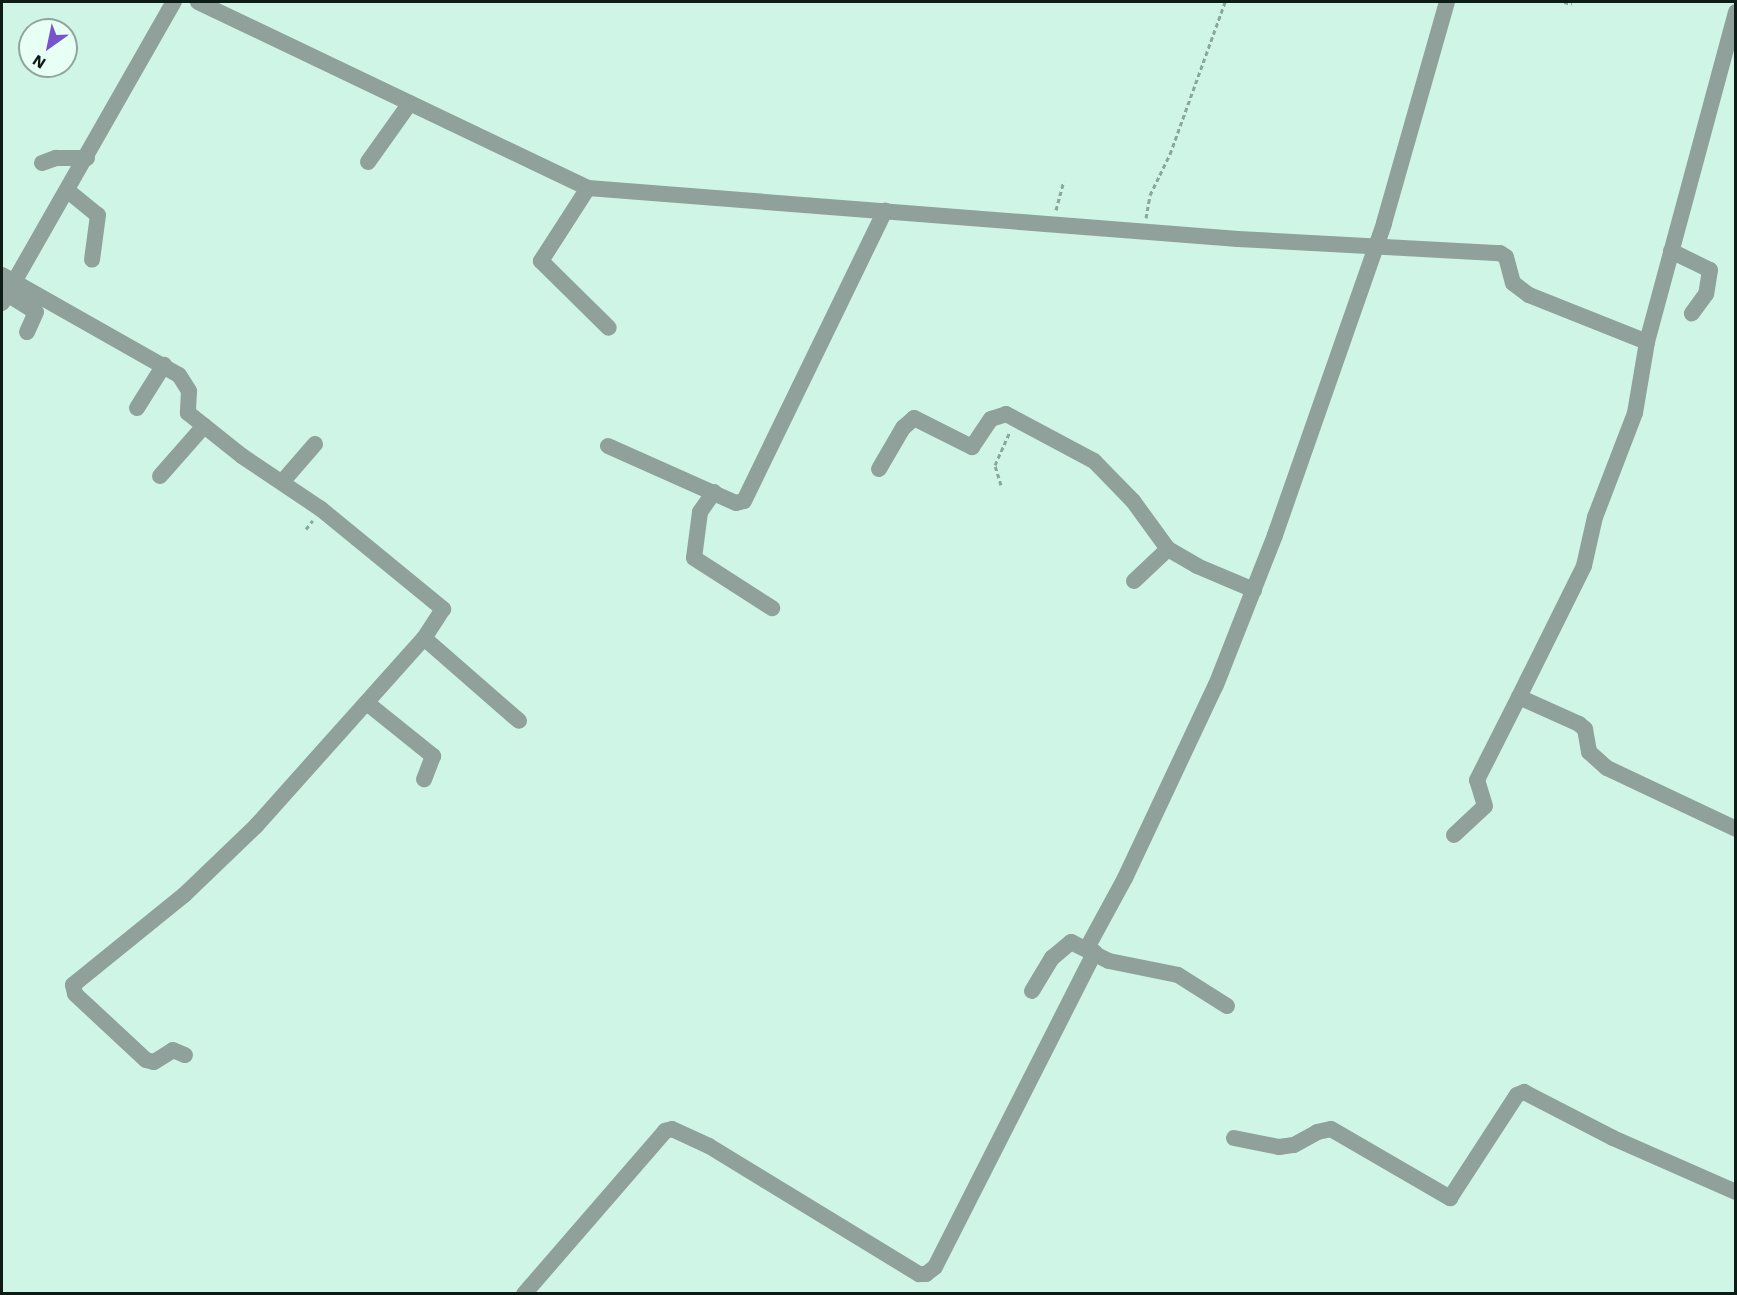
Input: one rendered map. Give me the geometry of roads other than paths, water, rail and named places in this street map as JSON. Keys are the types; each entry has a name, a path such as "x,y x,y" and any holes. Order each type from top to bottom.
{"street":[{"path":"8,286 74,195 87,158 174,2"},
{"path":"198,2 588,188 1053,223 1379,236 1500,253 1506,257 1513,282 1529,295 1647,342"},
{"path":"525,1293 665,1131 672,1129 709,1146 918,1274 926,1274 935,1267 1091,950 1216,685 1254,590 1379,236 1448,2"},
{"path":"1454,835 1482,811 1477,780 1584,566 1595,517 1640,396 1647,342 1736,12"},
{"path":"368,162 410,103"},
{"path":"42,163 56,158 87,158"},
{"path":"588,188 541,261 609,328"},
{"path":"74,195 98,214 92,260"},
{"path":"608,446 736,503 747,498 885,210"},
{"path":"1671,251 1710,270 1706,294 1692,314"},
{"path":"8,286 36,312 27,332"},
{"path":"8,286 164,365 187,386 189,413 283,482 443,609 424,638 288,793 184,895 73,985 75,994 146,1060 157,1061 173,1050 185,1055"},
{"path":"137,408 164,365"},
{"path":"879,469 903,428 914,418 972,447 995,415 1006,414 1095,461 1132,501 1168,549 1197,566 1254,590"},
{"path":"160,476 204,426"},
{"path":"283,482 315,444"},
{"path":"714,492 700,512 694,558 772,608"},
{"path":"1134,581 1168,549"},
{"path":"424,638 519,721"},
{"path":"1519,697 1579,724 1585,729 1589,752 1607,768 1736,829"},
{"path":"367,703 433,756 424,779"},
{"path":"1032,991 1062,947 1071,942 1109,961 1178,975 1227,1006"},
{"path":"1234,1138 1287,1146 1331,1129 1450,1198 1517,1095 1524,1092 1613,1138 1736,1192"}]}
